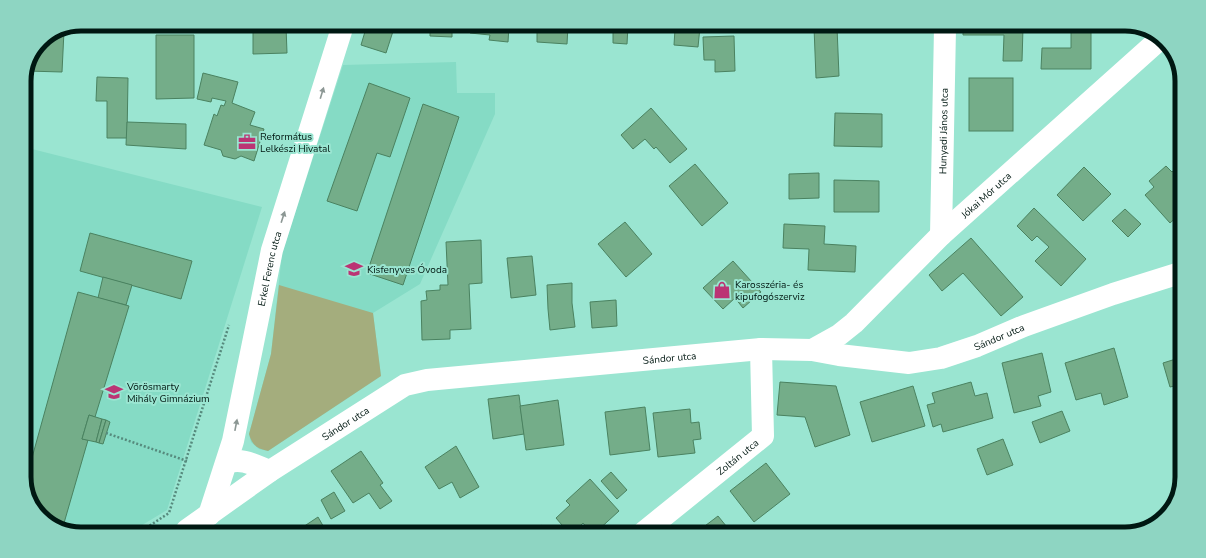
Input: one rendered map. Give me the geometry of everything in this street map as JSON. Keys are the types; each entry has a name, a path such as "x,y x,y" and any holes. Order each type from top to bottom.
{"street":[{"name":"Erkel Ferenc utca","path":"209,515 233,441 272,250 296,193 334,72 342,31"},
{"name":"Hunyadi János utca","path":"941,235 944,31"},
{"name":"Jókai Mór utca","path":"812,350 839,336 854,323 941,235 1157,42"},
{"name":"Sándor utca","path":"191,527 270,471 405,385 435,379 761,349 812,350 839,355 909,363 941,358 977,346 1039,320 1113,294 1175,275"},
{"name":"Zoltán utca","path":"650,527 763,436 761,349"},
{"path":"227,463 234,460 241,460 270,471"}],"path":[{"path":"148,527 169,513 187,461 229,325"},
{"path":"106,433 187,461"}],"shaded area":[{"name":"Kisfenyves Óvoda","path":"456,62 457,93 495,93 495,114 420,284 373,313 381,376 268,451 259,449 251,442 249,434 271,354 282,254 343,65"},
{"name":"Vörösmarty Mihály Gimnázium","path":"31,149 262,207 167,510 139,527 81,527 71,526 50,517 41,508 36,499 31,481"},
{"path":"279,285 373,313 381,376 268,451 256,446 249,434 271,354"}],"building":[{"path":"253,31 286,31 287,53 253,54"},
{"path":"365,31 393,31 386,53 361,45"},
{"path":"430,31 452,31 452,37 430,36"},
{"path":"470,31 509,31 508,42 489,40 490,35 470,33"},
{"path":"537,31 568,31 567,44 537,42"},
{"path":"613,31 628,31 627,44 613,43"},
{"path":"675,31 700,31 698,47 674,45"},
{"path":"814,31 837,31 839,76 816,78"},
{"path":"963,31 1023,31 1022,61 1003,61 1004,35 963,35"},
{"path":"1071,31 1091,31 1091,69 1041,69 1042,48 1071,48"},
{"path":"64,35 62,72 32,71 36,59 41,50 48,43"},
{"path":"156,35 194,35 194,98 156,99"},
{"path":"734,36 735,71 715,72 715,60 704,60 703,37"},
{"path":"203,73 238,82 232,103 255,112 250,125 264,129 254,161 241,156 235,159 223,156 221,150 204,145 214,114 217,116 221,105 224,106 226,101 212,98 211,102 197,99"},
{"path":"97,77 128,78 127,138 107,138 107,101 96,101"},
{"path":"969,78 1013,78 1013,131 969,131"},
{"path":"369,83 410,98 390,157 377,153 357,211 327,201"},
{"path":"423,104 459,117 403,285 367,273"},
{"path":"651,108 687,149 670,163 656,147 654,149 645,139 633,149 621,135"},
{"path":"835,113 882,114 882,147 834,146"},
{"path":"127,122 186,124 186,149 126,145"},
{"path":"695,164 728,203 702,226 669,186"},
{"path":"1166,166 1172,172 1175,169 1175,218 1170,223 1145,195 1154,187 1149,181"},
{"path":"1084,167 1111,194 1083,221 1057,195"},
{"path":"819,173 819,198 789,199 789,174"},
{"path":"834,180 879,181 879,212 834,212"},
{"path":"1034,208 1086,259 1061,286 1035,261 1049,247 1037,236 1032,241 1017,226"},
{"path":"1125,209 1141,224 1128,237 1112,221"},
{"path":"625,222 652,254 626,277 598,244"},
{"path":"784,224 825,226 824,244 856,246 855,272 808,270 809,249 783,248"},
{"path":"90,233 192,261 181,299 80,271"},
{"path":"971,238 1023,297 1001,316 963,273 942,291 929,275"},
{"path":"481,240 482,283 469,284 471,329 450,330 450,339 422,340 421,301 427,300 426,291 440,290 440,285 448,285 446,242"},
{"path":"532,256 536,295 511,298 507,258"},
{"path":"733,261 761,292 743,308 735,298 723,309 703,288"},
{"path":"103,277 132,285 126,305 98,298"},
{"path":"572,283 572,303 575,327 550,330 547,285"},
{"path":"78,292 129,306 95,417 89,415 82,439 88,440 64,524 50,517 41,508 36,499 31,481 31,461"},
{"path":"616,300 617,326 592,328 590,302"},
{"path":"1114,348 1128,397 1104,405 1101,393 1076,400 1065,363"},
{"path":"1042,353 1051,392 1038,396 1041,406 1014,413 1002,363"},
{"path":"1175,359 1175,386 1170,387 1163,363"},
{"path":"780,382 836,386 850,435 815,447 805,417 777,415"},
{"path":"971,382 975,396 987,393 993,418 943,432 941,424 933,427 927,405 935,403 932,393"},
{"path":"913,386 925,426 872,442 860,402"},
{"path":"519,395 524,434 493,439 488,399"},
{"path":"558,400 564,445 526,450 520,406"},
{"path":"645,407 650,450 610,455 605,412"},
{"path":"690,409 691,423 699,422 701,439 693,440 695,453 658,457 653,413"},
{"path":"1062,411 1070,431 1040,443 1032,422"},
{"path":"89,415 102,419 96,442 82,439"},
{"path":"102,419 106,420 99,443 96,442"},
{"path":"106,420 110,422 103,444 99,443"},
{"path":"1003,439 1013,465 987,475 977,449"},
{"path":"456,446 479,487 460,498 452,482 439,489 425,467"},
{"path":"361,451 383,483 380,485 392,501 380,509 369,493 353,503 331,471"},
{"path":"766,463 790,494 754,522 730,491"},
{"path":"611,472 627,490 617,499 601,481"},
{"path":"590,479 619,511 601,527 587,527 583,523 579,527 564,527 556,518 570,505 566,501"},
{"path":"334,492 345,511 331,519 321,500"},
{"path":"718,516 727,527 704,527"},
{"path":"318,517 324,527 303,527"}],"place":[{"name":"Református Lelkészi Hivatal","path":"247,142"},
{"name":"Kisfenyves Óvoda","path":"354,269"},
{"name":"Karosszéria- és kipufogószerviz","path":"722,290"},
{"name":"Vörösmarty Mihály Gimnázium","path":"114,392"}]}
